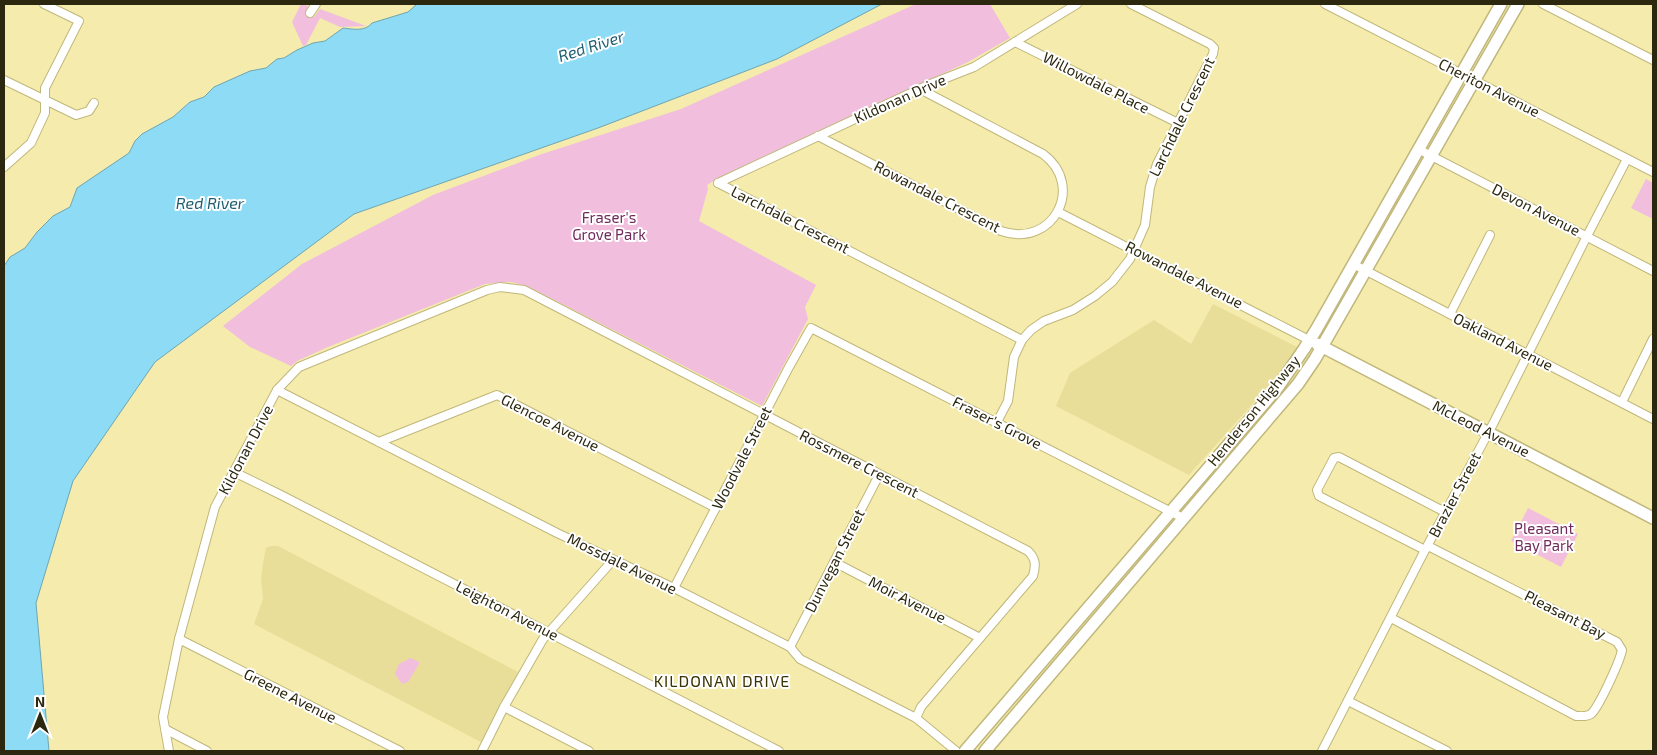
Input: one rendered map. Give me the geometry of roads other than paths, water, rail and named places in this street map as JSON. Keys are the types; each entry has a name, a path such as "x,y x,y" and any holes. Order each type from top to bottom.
{"main road":[{"name":"Henderson Highway","path":"965,751 1278,387 1309,340 1501,4"},
{"name":"Henderson Highway","path":"985,751 1298,384 1366,271 1518,4"},
{"name":"McLeod Avenue","path":"1309,340 1653,518"},
{"path":"1250,418 1257,433"},
{"path":"1066,633 1078,642"},
{"path":"1010,699 1021,708"}],"street":[{"path":"4,167 31,143 45,113 45,88 79,21 44,4"},
{"path":"310,13 316,4"},
{"name":"Kildonan Drive","path":"718,184 920,89 974,67 1077,4"},
{"name":"Larchdale Crescent","path":"997,422 1008,401 1014,357 1022,340 1031,330 1044,321 1073,310 1095,296 1112,282 1130,259 1145,225 1153,175 1213,54 1214,48 1210,44 1131,4"},
{"name":"Cheriton Avenue","path":"1325,4 1653,172"},
{"path":"1543,4 1653,60"},
{"name":"Willowdale Place","path":"1015,42 1178,124"},
{"path":"4,80 76,116 89,111 94,103"},
{"path":"920,89 1049,158 1058,168 1062,184 1063,196 1058,212"},
{"name":"Rowandale Crescent","path":"818,136 1007,233 1031,234 1047,224 1058,212"},
{"name":"Devon Avenue","path":"1418,150 1653,270"},
{"name":"Brazier Street","path":"1322,751 1528,355 1586,236 1628,159"},
{"name":"Larchdale Crescent","path":"718,184 1022,340"},
{"name":"Rowandale Avenue","path":"1058,212 1309,340"},
{"path":"1450,314 1490,235"},
{"name":"Oakland Avenue","path":"1353,264 1653,419"},
{"name":"Kildonan Drive","path":"169,751 163,717 179,639 216,507 277,390 299,367 487,290 500,287"},
{"name":"Rossmere Crescent","path":"500,287 524,290 1028,551 1035,558 1036,568 1033,576 920,707 916,718"},
{"name":"Woodvale Street","path":"674,588 811,328"},
{"name":"Fraser's Grove","path":"811,328 1183,518"},
{"path":"1622,402 1653,339"},
{"name":"Mossdale Avenue","path":"277,390 790,647 800,659 916,718 956,751"},
{"name":"Glencoe Avenue","path":"379,442 497,395 716,508"},
{"path":"1427,548 1319,496 1317,490 1334,458 1340,457 1446,512"},
{"name":"Leighton Avenue","path":"234,472 779,751"},
{"name":"Dunvegan Street","path":"790,647 879,475"},
{"name":"Pleasant Bay","path":"1390,618 1576,716 1587,716 1592,713 1608,684 1620,660 1622,650 1617,642 1427,548"},
{"path":"482,751 524,670 548,632 613,560"},
{"name":"Moir Avenue","path":"834,562 980,638"},
{"name":"Greene Avenue","path":"179,639 400,751"},
{"path":"1348,701 1447,751"},
{"path":"504,707 589,751"},
{"path":"165,729 207,751"}],"water":[{"name":"Red River","path":"417,4 882,4 777,59 598,128 354,214 155,362 73,481 36,603 49,751 4,751 4,266 10,257 25,248 37,232 53,216 70,207 77,188 129,153 135,141 142,134 173,117 190,102 204,97 214,87 250,71 266,68 277,59 284,58 313,43 325,41 343,28 366,28 372,23 408,12"}],"district":[{"name":"KILDONAN DRIVE","path":"722,681"}],"park label":[{"name":"Fraser's Grove Park","path":"609,226"},
{"name":"Pleasant Bay Park","path":"1544,538"}]}
